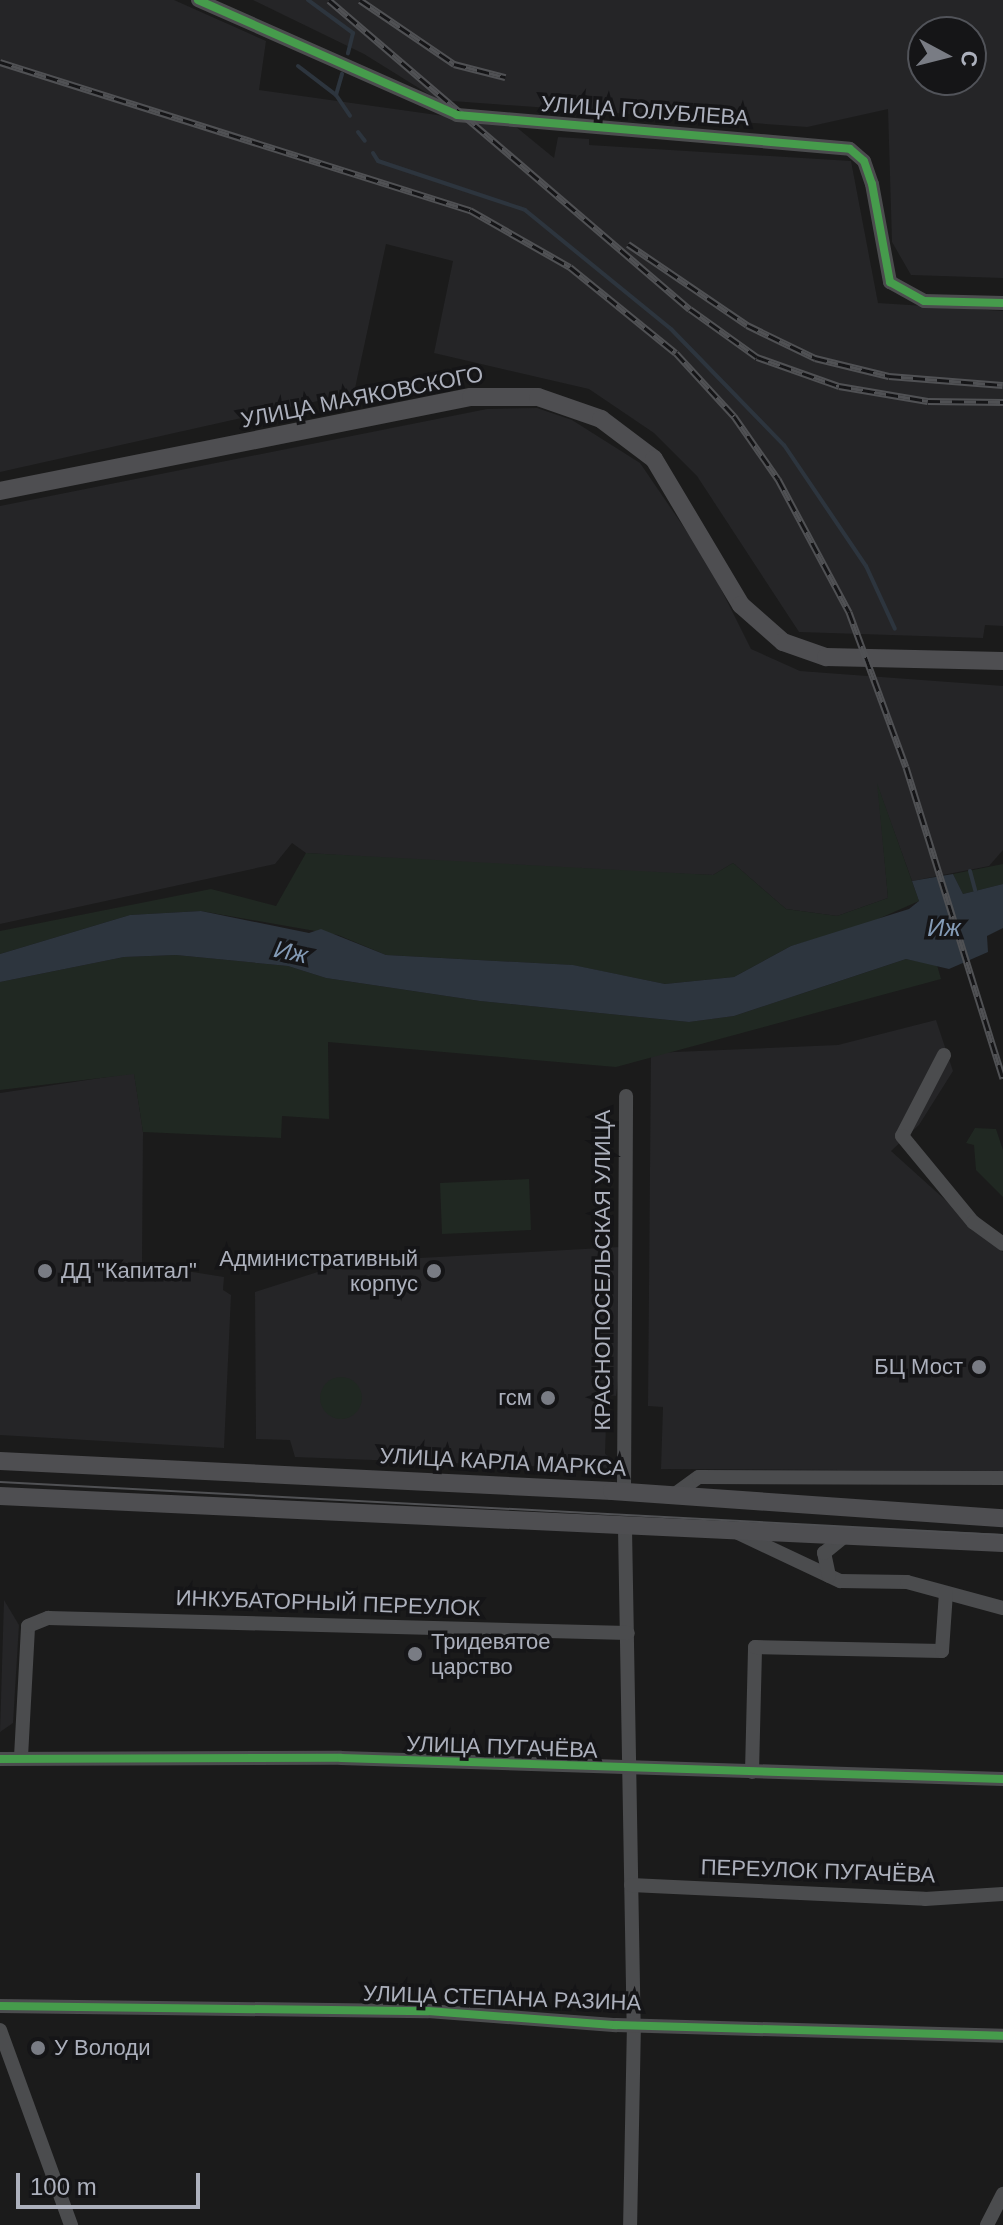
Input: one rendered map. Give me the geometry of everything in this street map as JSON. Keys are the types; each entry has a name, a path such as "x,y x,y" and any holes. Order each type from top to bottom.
{"main road":[{"name":"УЛИЦА МАЯКОВСКОГО","path":"0,491 471,397 538,397 601,419 654,459 741,605 783,642 826,657 1003,661"},
{"name":"УЛИЦА КАРЛА МАРКСА","path":"0,1461 624,1492 671,1498 1003,1518"},
{"path":"624,1492 625,1528"},
{"path":"0,1496 625,1528 730,1529 1003,1543"}],"street":[{"name":"УЛИЦА ГОЛУБЛЕВА","path":"198,0 457,115 850,149 864,161 872,184 890,282 924,301 1003,303"},
{"path":"944,1055 902,1136 973,1222 1003,1244"},
{"name":"КРАСНОПОСЕЛЬСКАЯ УЛИЦА","path":"624,1492 626,1096"},
{"path":"671,1498 699,1477 1003,1478"},
{"path":"625,1528 634,2022 630,2225"},
{"path":"730,1529 829,1576 907,1582 1003,1608"},
{"path":"829,1576 829,1544 855,1536"},
{"path":"752,1772 755,1647 942,1651 946,1593"},
{"name":"ИНКУБАТОРНЫЙ ПЕРЕУЛОК","path":"21,1757 28,1626 48,1618 628,1633"},
{"name":"УЛИЦА ПУГАЧЁВА","path":"0,1759 341,1758 629,1770 1003,1779"},
{"name":"ПЕРЕУЛОК ПУГАЧЁВА","path":"631,1885 925,1899 1003,1894"},
{"name":"УЛИЦА СТЕПАНА РАЗИНА","path":"0,2006 428,2011 1003,2036"},
{"path":"0,2030 71,2225"},
{"path":"987,2225 1003,2194"}],"shaded area":[{"path":"0,0 174,0 266,41 259,90 515,126 554,158 558,137 589,139 589,145 851,161 878,303 1003,311 1003,626 985,625 983,638 799,632 697,476 654,433 589,389 434,353 453,261 386,244 354,393 0,472"},
{"path":"253,0 1003,0 1003,278 911,275 892,242 888,109 807,127 438,100 364,54"},
{"path":"537,408 572,420 640,463 707,561 751,649 800,671 1003,686 1003,850 989,866 912,881 878,787 888,898 837,916 786,909 733,863 713,875 551,869 306,853 292,843 275,864 0,924 0,506 487,409"},
{"path":"877,783 919,901 862,926 791,946 734,977 665,984 572,965 386,955 338,935 201,911 130,915 0,954 0,931 211,889 276,906 306,853 713,875 733,863 786,909 837,916 888,898"},
{"path":"1003,864 1003,884 963,894 953,874"},
{"path":"176,955 288,966 326,978 480,1001 689,1022 734,1016 906,959 937,965 941,979 616,1067 328,1042 329,1119 282,1116 281,1138 143,1132 134,1074 0,1090 0,982 124,957"},
{"path":"936,1020 953,1071 919,1125 891,1151 1003,1252 1003,1471 661,1469 663,1407 648,1406 651,1053 838,1045"},
{"path":"134,1073 143,1132 142,1264 224,1277 223,1290 231,1295 224,1448 0,1435 0,1093"},
{"path":"975,1128 996,1129 1003,1150 1003,1197 976,1170 974,1145 966,1143"},
{"path":"529,1179 531,1230 442,1234 440,1183"},
{"path":"620,1247 618,1381 616,1396 607,1395 605,1454 612,1459 612,1469 554,1459 553,1467 295,1457 290,1440 256,1439 255,1292 349,1262"},
{"path":"341,1377 356,1383 362,1398 356,1413 341,1419 326,1413 320,1398 326,1383"},
{"path":"4,1600 19,1625 13,1723 0,1732"}],"water":[{"name":"Иж","path":"953,874 963,894 1003,884 1003,928 987,936 988,952 949,969 906,959 734,1016 689,1022 480,1001 326,978 288,966 176,955 124,957 0,982 0,954 130,915 201,911 309,933 321,929 386,955 573,965 665,984 734,977 791,946 909,909 919,901 912,881"}],"waterway":[{"path":"308,0 353,33 348,53"},
{"path":"298,66 336,95 350,116"},
{"path":"336,95 342,74"},
{"path":"358,132 365,141"},
{"path":"373,153 378,161 525,210 671,329 784,445 866,566 895,629"},
{"path":"970,871 975,890"}],"tram line":[{"path":"0,1482 1003,1535"}],"railway":[{"path":"329,0 690,309 757,357 839,386 928,401 1003,402"},
{"path":"360,0 454,64 505,77"},
{"path":"0,62 470,210 570,267 676,353 734,416 778,479 849,612 906,767 1003,1078"},
{"path":"628,244 747,325 815,358 889,376 1003,385"}],"cycle path":[{"path":"198,0 457,115 850,149 864,161 872,184 890,282 924,301 1003,303"},
{"path":"0,1759 341,1758 1003,1779"},
{"path":"0,2006 428,2011 616,2025 1003,2036"}],"place":[{"name":"ДД \"Капитал\"","path":"45,1271"},
{"name":"Административный корпус","path":"434,1271"},
{"name":"БЦ Мост","path":"979,1367"},
{"name":"гсм","path":"548,1398"},
{"name":"Тридевятое царство","path":"415,1654"},
{"name":"У Володи","path":"38,2048"}]}
